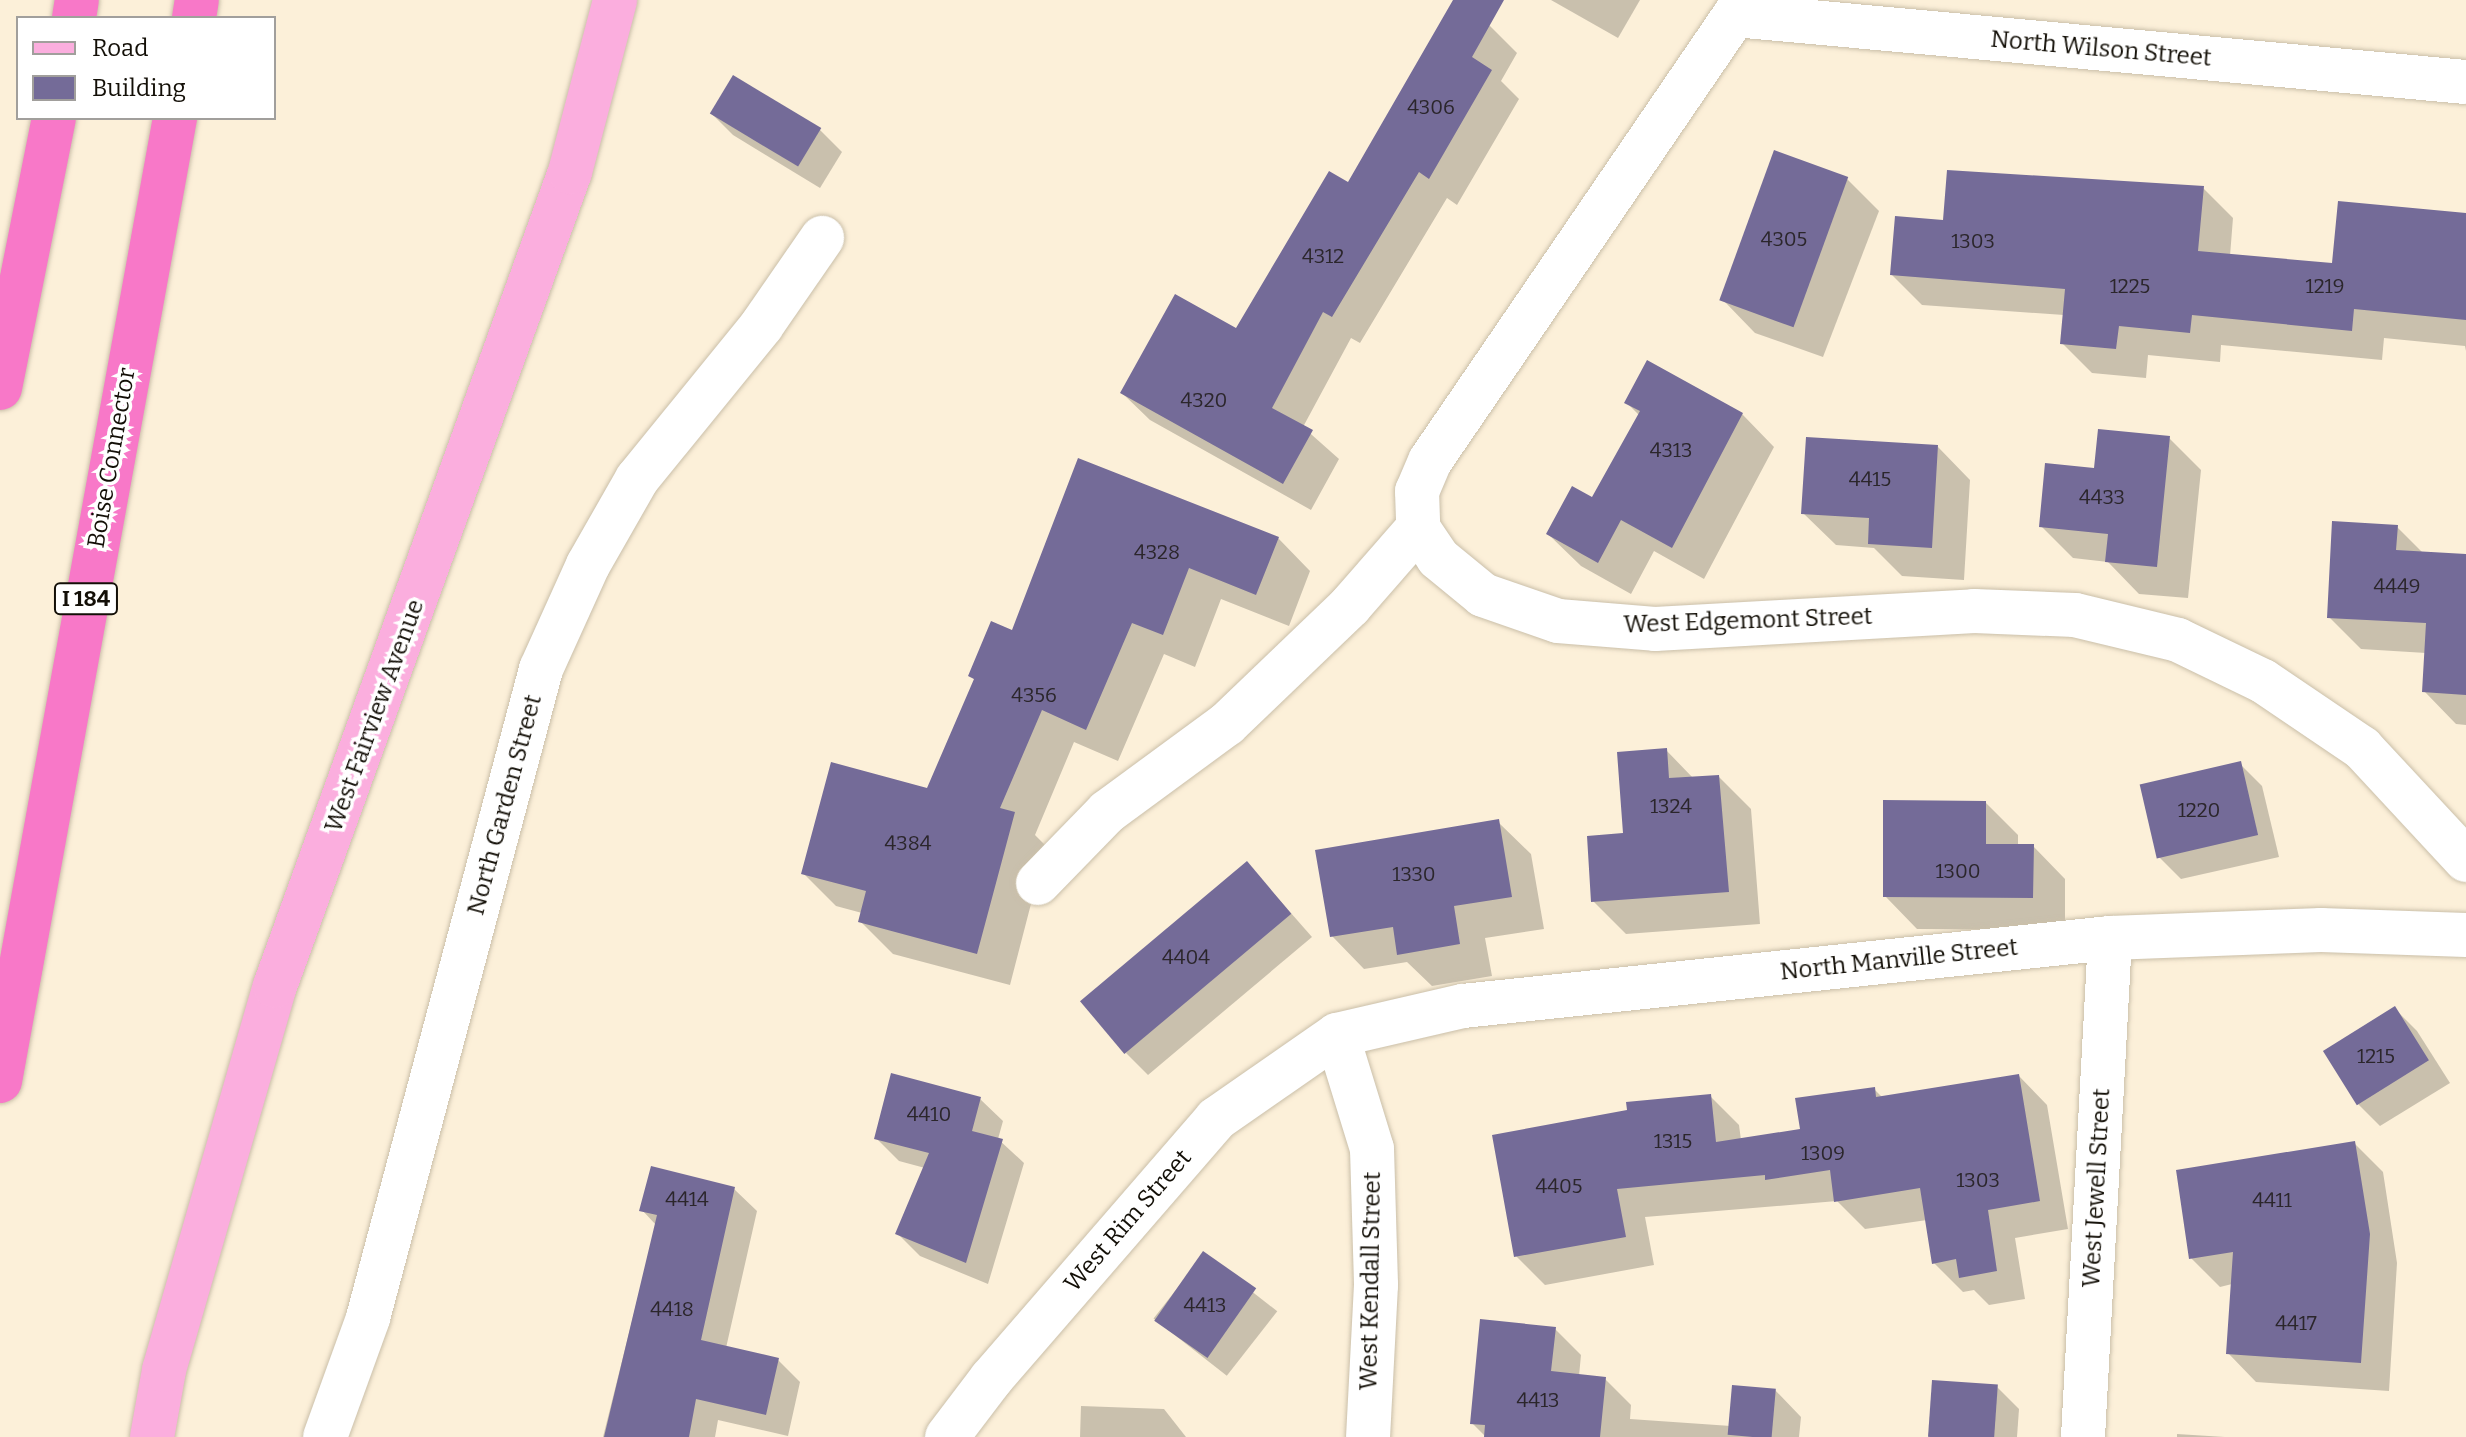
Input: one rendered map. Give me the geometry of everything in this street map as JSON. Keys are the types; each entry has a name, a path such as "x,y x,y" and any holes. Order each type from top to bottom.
{"highway":[{"path":"0,388 54,120"},
{"name":"Boise Connector","path":"0,1081 175,120"}],"main road":[{"name":"West Fairview Avenue","path":"152,1437 164,1370 275,986 570,172 615,0"}],"street":[{"name":"North Wilson Street","path":"1740,7 2466,82"},
{"path":"1038,883 1107,812 1227,724 1350,606 1418,528 1417,491 1430,461 1740,7"},
{"name":"North Garden Street","path":"325,1437 368,1318 541,669 588,565 637,479 762,325 822,238"},
{"name":"West Edgemont Street","path":"1418,528 1438,558 1483,595 1558,621 1655,629 1974,611 2075,615 2178,640 2263,681 2362,748 2466,860"},
{"name":"North Manville Street","path":"1337,1035 1463,1006 2110,938 2321,930 2466,935"},
{"name":"West Jewell Street","path":"2083,1437 2110,938"},
{"name":"West Rim Street","path":"947,1437 991,1379 1216,1119 1337,1035"},
{"name":"West Kendall Street","path":"1337,1035 1372,1149 1376,1285 1368,1437"}],"building":[{"path":"1453,0 1504,0 1472,57 1492,70 1429,179 1419,172 1332,317 1323,312 1272,408 1313,430 1283,484 1120,393 1175,294 1236,328 1329,171 1348,182"},
{"path":"733,75 821,128 798,167 710,114"},
{"path":"1774,150 1848,177 1794,327 1719,300"},
{"path":"1947,170 2204,186 2198,251 2332,263 2338,201 2466,213 2466,320 2354,309 2352,331 2192,315 2190,333 2119,326 2116,349 2060,344 2065,289 1890,275 1895,216 1943,220"},
{"path":"1647,360 1743,413 1672,548 1621,520 1598,563 1546,534 1572,486 1592,497 1640,411 1624,403"},
{"path":"2098,429 2170,436 2157,567 2105,562 2108,534 2039,527 2045,463 2094,468"},
{"path":"1806,437 1938,445 1932,548 1868,544 1869,518 1801,514"},
{"path":"1078,458 1279,537 1256,595 1189,568 1163,635 1132,623 1086,730 1042,710 1000,808 1015,812 977,954 858,922 866,891 801,874 831,762 927,788 974,679 968,676 991,621 1012,630"},
{"path":"2332,521 2398,525 2396,550 2466,554 2466,695 2422,692 2426,623 2327,618"},
{"path":"1667,748 1669,778 1719,775 1729,892 1591,902 1587,836 1623,833 1617,752"},
{"path":"2241,761 2258,835 2157,858 2140,784"},
{"path":"1883,800 1986,801 1986,844 2034,844 2033,898 1883,897"},
{"path":"1499,819 1512,897 1454,906 1460,944 1397,955 1393,927 1330,937 1315,850"},
{"path":"1247,861 1291,914 1124,1054 1080,1001"},
{"path":"2395,1006 2429,1060 2357,1105 2323,1051"},
{"path":"891,1073 981,1097 972,1131 1003,1139 966,1263 895,1234 929,1153 874,1139"},
{"path":"2019,1074 2040,1201 1988,1210 1997,1271 1959,1278 1956,1259 1932,1264 1920,1188 1834,1202 1830,1170 1765,1180 1765,1175 1617,1189 1626,1237 1514,1257 1492,1135 1627,1110 1626,1102 1711,1094 1716,1142 1800,1129 1795,1098 1875,1087 1876,1097"},
{"path":"2355,1141 2370,1234 2361,1363 2226,1354 2233,1252 2189,1259 2176,1170"},
{"path":"651,1166 735,1187 701,1340 779,1358 766,1415 696,1399 689,1437 604,1437 657,1215 639,1211"},
{"path":"1203,1251 1256,1288 1207,1358 1154,1321"},
{"path":"1480,1319 1556,1327 1551,1371 1606,1377 1600,1437 1484,1437 1485,1425 1470,1424"},
{"path":"1932,1380 1998,1385 1994,1437 1928,1437"},
{"path":"1732,1385 1776,1389 1772,1437 1728,1435"}]}
